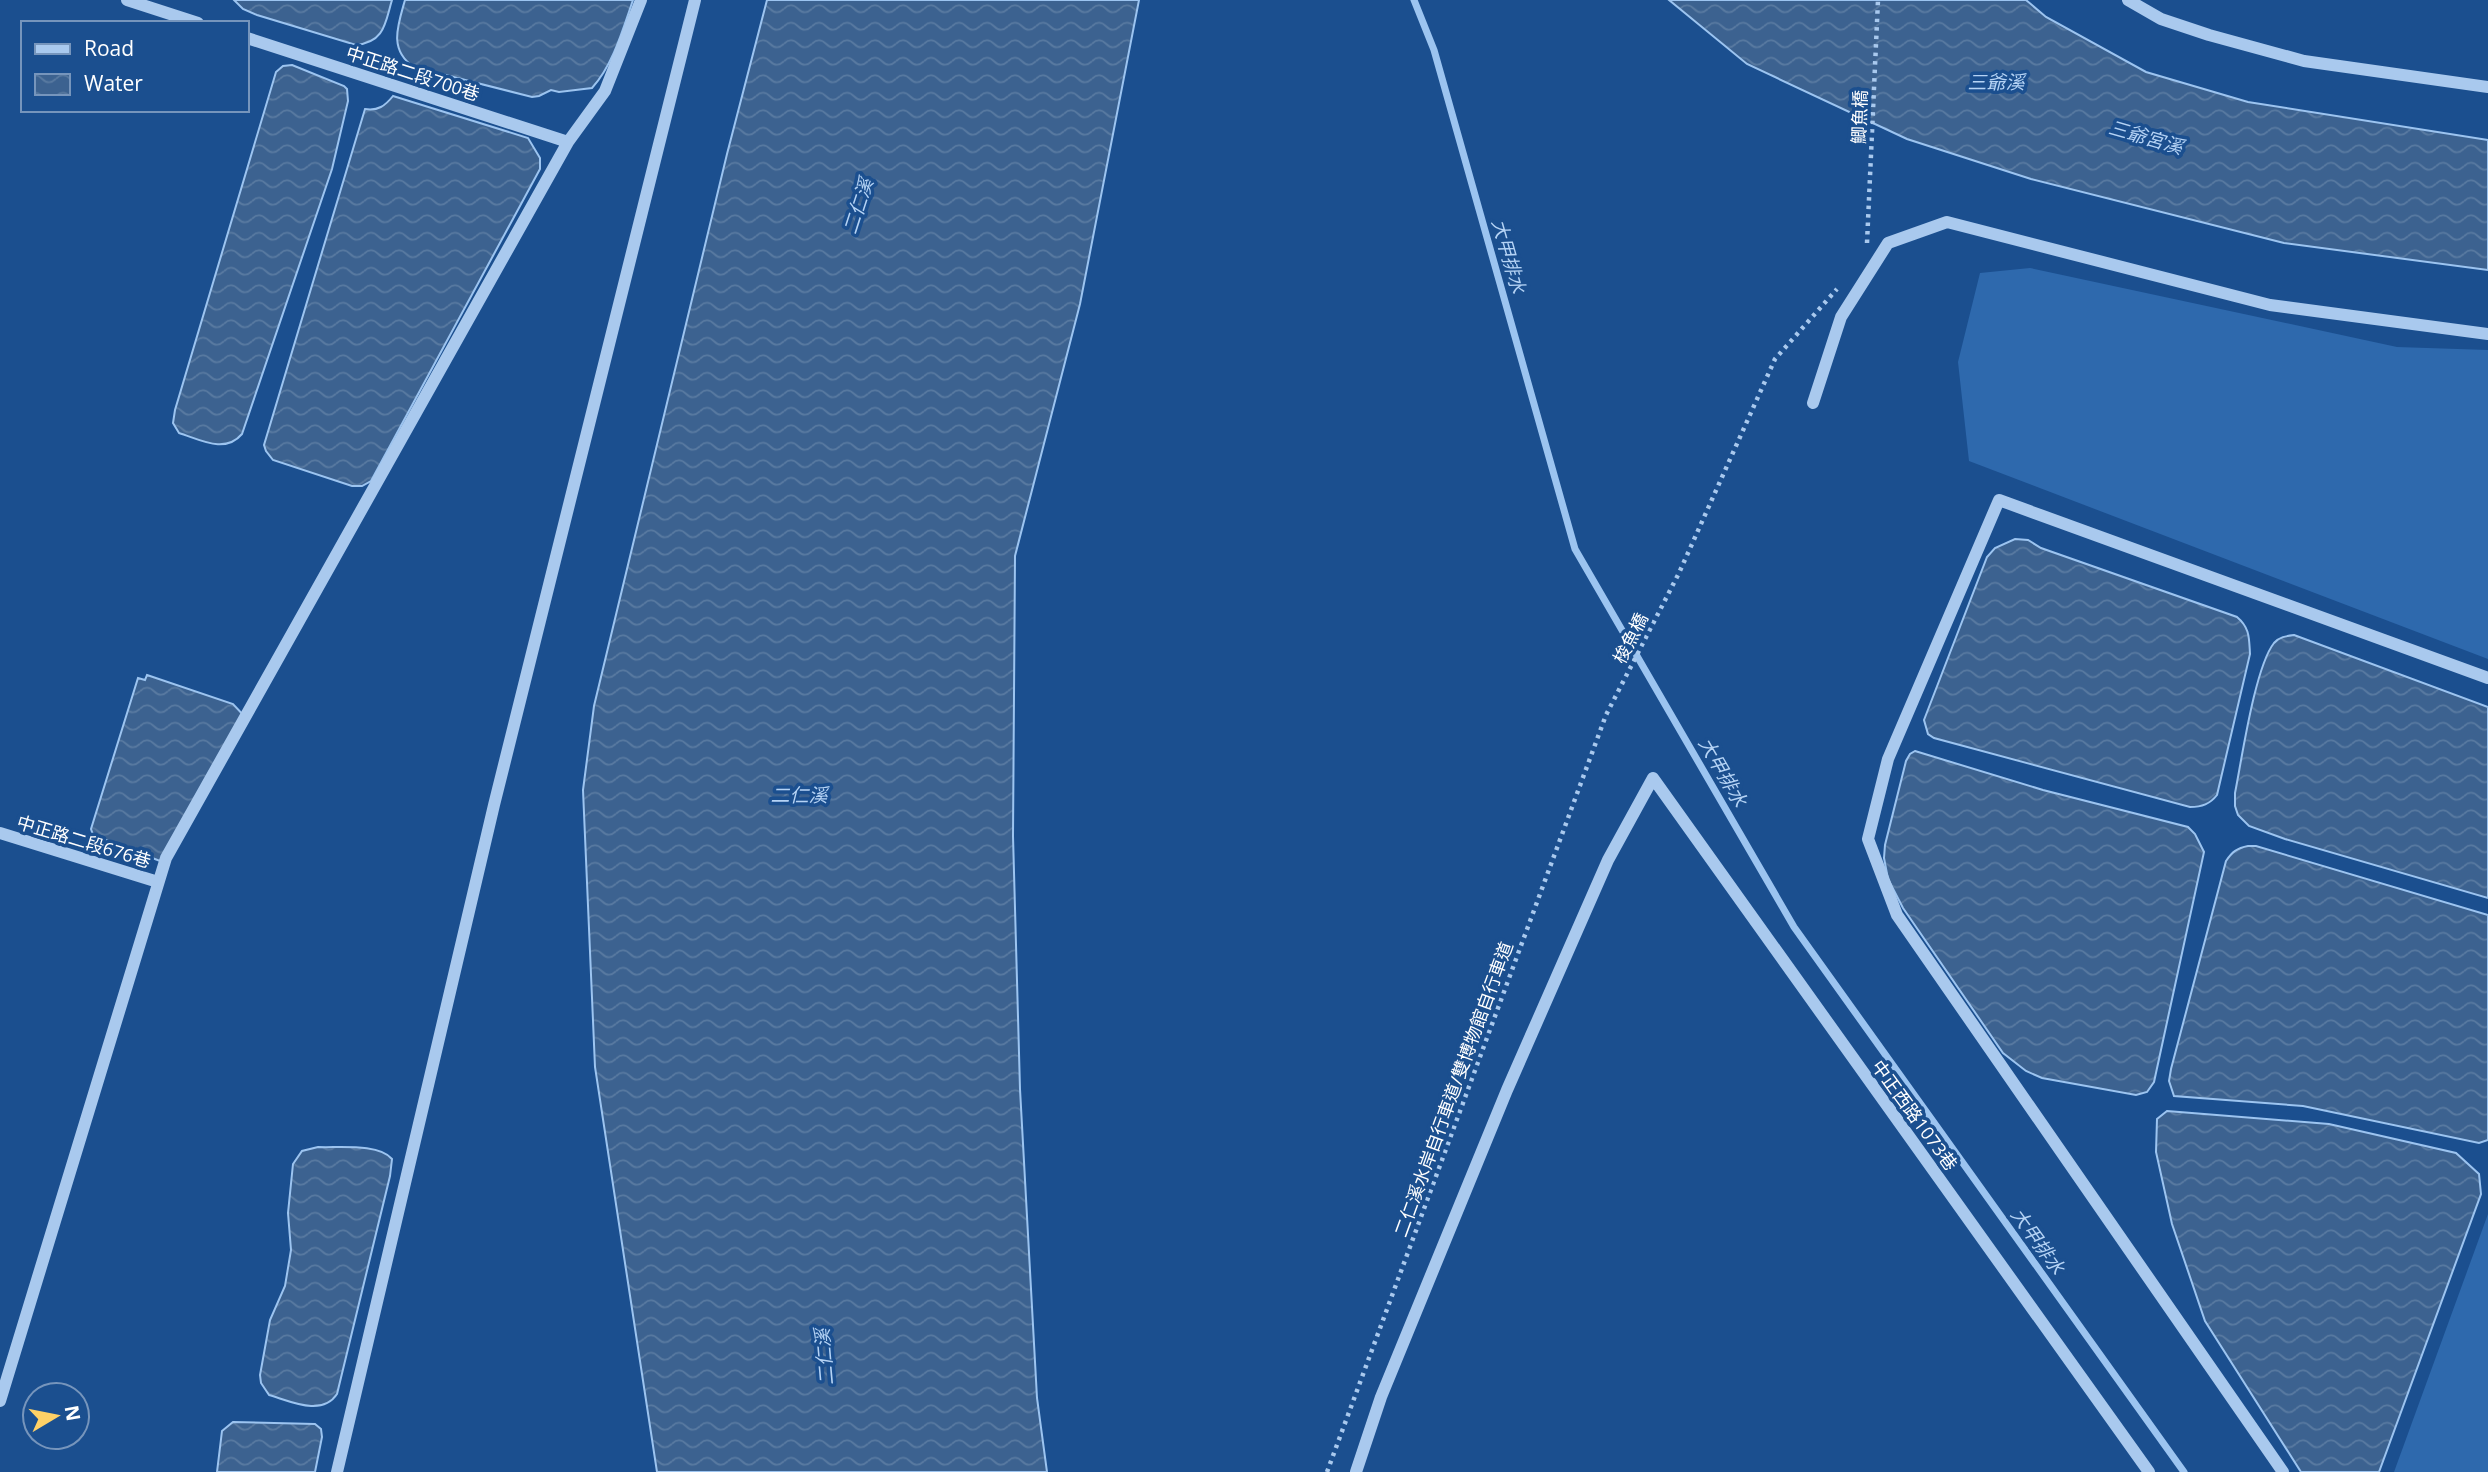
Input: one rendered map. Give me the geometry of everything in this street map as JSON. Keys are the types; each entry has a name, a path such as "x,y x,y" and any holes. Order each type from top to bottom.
{"street":[{"path":"127,0 192,21"},
{"path":"0,1401 166,858 568,142 605,91 641,0"},
{"path":"337,1472 491,818 695,0"},
{"path":"2128,0 2161,19 2304,61 2488,87"},
{"name":"中正路二段700巷","path":"248,38 568,142"},
{"path":"1813,403 1841,317 1888,243 1947,222 2270,304 2488,334"},
{"path":"2283,1472 1897,915 1868,839 1888,759 1999,500 2488,678"},
{"name":"中正西路1073巷","path":"1356,1472 1381,1397 1507,1090 1608,860 1653,778 2149,1472"},
{"name":"中正路二段676巷","path":"0,833 158,882"}],"path":[{"name":"鯽魚橋","path":"1867,246 1878,0"},
{"name":"梭魚橋","path":"1606,715 1679,573 1774,359 1839,286"},
{"name":"二仁溪水岸自行車道/雙博物館自行車道","path":"1327,1472 1606,715"}],"shaded area":[{"path":"2030,268 2397,347 2488,350 2488,659 1969,461 1958,362 1980,273"},
{"path":"2488,1214 2488,1472 2394,1472"}],"water":[{"path":"234,0 392,0 385,24 378,36 356,45 257,15 243,9"},
{"path":"405,0 633,0 612,58 592,88 559,92 551,90 532,97 414,67 406,60 398,45 398,28"},
{"name":"二仁溪","path":"767,0 1139,0 1080,304 1015,556 1013,836 1020,1089 1037,1398 1047,1472 657,1472 595,1067 583,790 594,706 727,154"},
{"name":"三爺溪","path":"1669,0 2026,0 2046,17 2146,72 2248,102 2488,140 2488,270 2284,243 2031,179 1907,139 1747,64"},
{"path":"292,65 344,86 347,89 348,101 332,169 242,434 228,443 212,444 179,433 173,423 175,410 276,72 283,66"},
{"path":"393,96 528,138 540,158 540,169 371,481 362,486 352,486 273,460 264,445 365,109 381,107"},
{"path":"2015,539 2028,540 2041,548 2237,617 2244,625 2250,654 2217,795 2212,801 2202,806 2190,807 1934,738 1928,734 1924,720 1987,557 1995,548"},
{"path":"2294,635 2488,707 2488,898 2285,839 2249,826 2238,815 2235,793 2261,672 2274,643 2285,636"},
{"path":"147,675 233,704 247,719 160,861 93,835 91,829 138,678 145,680"},
{"path":"1915,751 2043,790 2188,827 2195,834 2204,852 2154,1082 2147,1092 2136,1095 2042,1078 2026,1071 2003,1053 1903,908 1888,879 1884,858 1906,761"},
{"path":"2256,846 2488,915 2488,1140 2479,1143 2303,1106 2174,1096 2169,1081 2171,1069 2226,861 2235,851"},
{"path":"2167,1111 2329,1124 2456,1153 2479,1174 2481,1194 2379,1472 2301,1472 2205,1321 2172,1224 2156,1152 2157,1119"},
{"path":"318,1147 368,1148 392,1159 337,1394 331,1401 314,1406 269,1395 261,1383 260,1375 270,1320 285,1286 291,1250 288,1213 293,1164 302,1151"},
{"path":"233,1422 315,1424 321,1429 322,1437 315,1472 217,1472 222,1431"}],"waterway":[{"name":"大甲排水","path":"1414,0 1434,50 1575,549 1794,927 2184,1472"}],"water label":[{"name":"三爺宮溪","path":"2146,137"}]}
